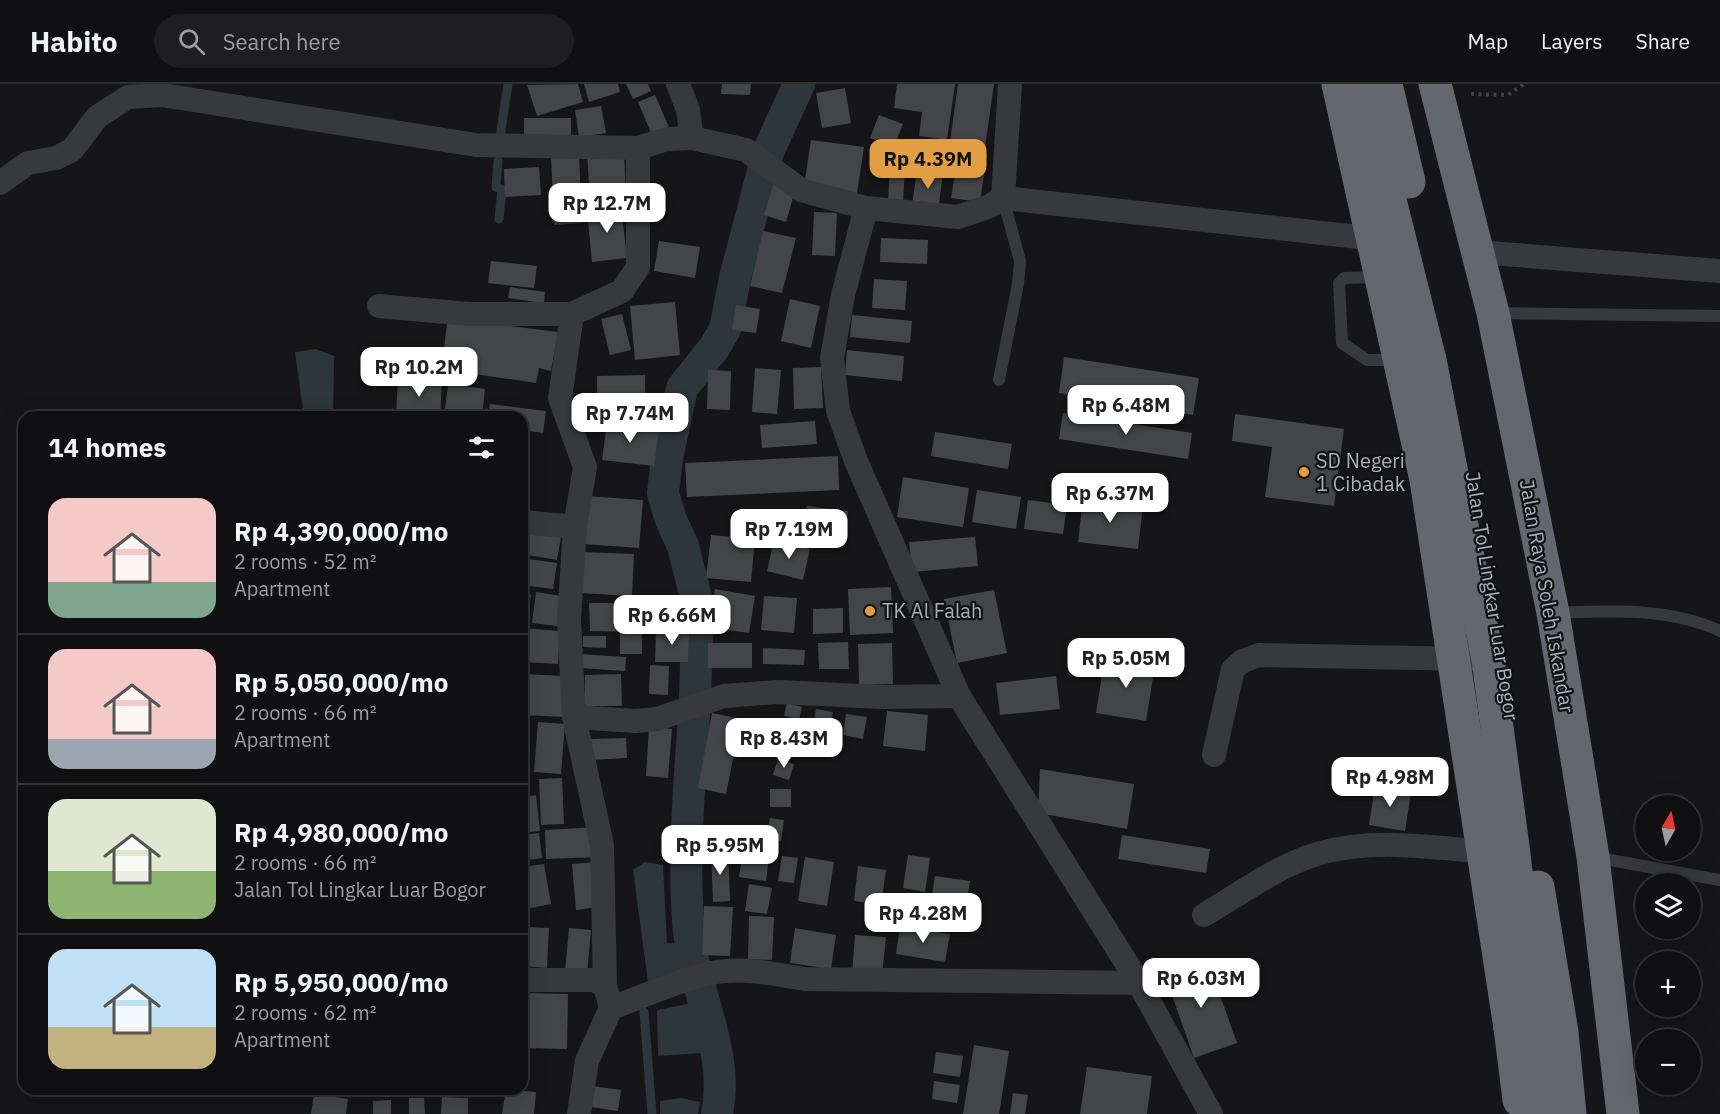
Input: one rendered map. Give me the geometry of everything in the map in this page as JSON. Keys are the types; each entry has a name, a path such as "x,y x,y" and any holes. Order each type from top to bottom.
{"highway":[{"path":"1338,84 1426,480 1510,1028 1520,1114"},
{"path":"1361,84 1401,241 1400,275 1488,660 1514,854 1543,1114"},
{"name":"Jalan Tol Lingkar Luar Bogor","path":"1386,84 1460,398 1562,1032 1570,1114"},
{"name":"Jalan Raya Soleh Iskandar","path":"1450,89 1477,252 1493,313 1553,613 1593,857 1623,1114"},
{"path":"1562,1032 1580,1114"}],"street":[{"path":"678,84 688,110 692,138"},
{"path":"1003,198 1010,84"},
{"path":"0,183 28,164 56,158 72,150 97,117 128,97 162,95 476,145 638,148 667,139 692,138 746,150 801,190 866,208 958,217 988,207 1003,198 1401,241"},
{"path":"379,306 468,314 572,314 622,291 638,267 638,148"},
{"path":"866,208 843,295 832,358 838,411 874,504 959,696 1140,983 1210,1114"},
{"path":"1477,252 1720,271"},
{"path":"572,314 560,398 585,467 575,527 569,620 574,717 602,845 608,997 587,1061 579,1114"},
{"path":"528,523 575,527"},
{"path":"1214,755 1233,669 1243,661 1259,656 1488,660"},
{"path":"574,717 635,721 657,719 724,696 780,692 882,697 959,696"},
{"path":"1204,915 1285,867 1329,851 1352,847 1396,845 1514,854"},
{"path":"608,997 676,985 724,970 751,970 805,979 1140,983"},
{"path":"528,980 594,980 608,997"}],"lane":[{"path":"999,380 1018,284 1020,261 1003,198"},
{"path":"1400,275 1344,278 1339,283 1342,343 1367,360 1419,360"},
{"path":"1493,313 1720,316"},
{"path":"1553,613 1645,612 1696,620 1720,631"},
{"path":"1593,857 1720,880"}],"path":[{"path":"1450,89 1508,95 1524,84"}],"shaded area":[{"path":"316,349 334,356 333,411 303,411 295,352"},
{"path":"645,862 663,865 667,943 681,944 688,988 650,997 633,870"},
{"path":"693,1003 702,1053 658,1056 657,1010"},
{"path":"681,1098 700,1102 698,1114 660,1114 660,1101"}],"building":[{"path":"578,84 583,102 537,116 527,85"},
{"path":"584,84 618,84 620,92 589,102"},
{"path":"626,84 648,84 651,91 633,99"},
{"path":"722,84 751,84 750,95 721,94"},
{"path":"897,84 955,84 947,140 919,136 922,112 894,108"},
{"path":"958,84 994,84 985,147 950,142"},
{"path":"845,88 851,123 822,128 816,93"},
{"path":"655,95 672,134 655,142 638,102"},
{"path":"601,106 606,133 579,137 575,110"},
{"path":"879,115 903,124 894,147 870,138"},
{"path":"524,118 571,118 571,142 524,142"},
{"path":"811,140 864,147 857,193 804,186"},
{"path":"914,141 947,145 944,169 911,165"},
{"path":"959,150 987,154 980,202 951,198"},
{"path":"624,151 626,197 590,199 587,153"},
{"path":"579,154 582,223 554,225 551,155"},
{"path":"890,164 905,165 903,203 888,202"},
{"path":"539,167 541,195 505,197 504,169"},
{"path":"917,170 943,174 938,210 912,206"},
{"path":"773,185 795,191 786,222 764,215"},
{"path":"621,206 627,258 592,262 587,210"},
{"path":"814,212 837,213 835,256 812,255"},
{"path":"763,231 796,238 782,293 750,286"},
{"path":"881,238 928,240 927,264 880,262"},
{"path":"659,241 700,247 695,278 654,271"},
{"path":"491,261 537,266 534,288 488,283"},
{"path":"874,279 907,281 905,310 872,308"},
{"path":"510,287 545,292 544,303 508,298"},
{"path":"790,299 820,306 811,348 781,341"},
{"path":"675,302 680,355 635,360 630,306"},
{"path":"736,305 760,309 756,333 732,330"},
{"path":"622,314 631,350 610,355 601,319"},
{"path":"852,315 912,321 910,343 850,337"},
{"path":"448,318 558,332 551,371 539,368 536,383 441,369"},
{"path":"847,350 904,356 902,381 845,375"},
{"path":"1064,357 1199,378 1193,415 1059,393"},
{"path":"821,367 823,408 794,409 793,368"},
{"path":"755,368 781,370 777,414 752,412"},
{"path":"708,370 731,371 730,410 707,409"},
{"path":"645,375 645,419 597,419 597,376"},
{"path":"398,378 442,382 440,411 396,411"},
{"path":"448,384 485,389 483,411 445,411"},
{"path":"490,404 546,411 543,433 528,431 528,411 489,411"},
{"path":"1063,413 1192,433 1188,459 1059,439"},
{"name":"SD Negeri 1 Cibadak","path":"1235,414 1344,429 1334,506 1265,497 1272,447 1232,441"},
{"path":"815,421 817,444 762,448 760,425"},
{"path":"607,423 659,429 654,466 602,460"},
{"path":"935,432 1012,444 1008,469 931,456"},
{"path":"838,456 839,490 687,497 685,463"},
{"path":"903,477 969,488 963,527 897,517"},
{"path":"977,490 1021,497 1016,529 972,522"},
{"path":"586,496 643,500 639,548 582,544"},
{"path":"1083,499 1143,506 1138,549 1078,542"},
{"path":"1028,500 1067,505 1063,534 1024,529"},
{"path":"807,506 848,511 845,538 804,533"},
{"path":"528,532 561,537 557,560 528,555"},
{"path":"711,535 755,539 751,582 706,578"},
{"path":"975,537 978,566 912,572 909,542"},
{"path":"774,541 810,549 803,580 767,571"},
{"path":"581,552 634,554 632,596 579,593"},
{"path":"528,559 557,563 553,589 528,586"},
{"name":"TK Al Falah","path":"891,587 893,633 850,635 848,589"},
{"path":"715,589 755,596 749,633 709,627"},
{"path":"994,590 1007,653 957,663 944,599"},
{"path":"536,592 561,596 557,626 532,623"},
{"path":"528,594 531,595 528,615"},
{"path":"764,596 797,598 794,633 761,630"},
{"path":"589,603 640,603 640,632 590,631"},
{"path":"843,608 843,633 813,634 813,609"},
{"path":"528,628 560,631 558,664 528,662"},
{"path":"656,629 689,630 688,662 655,662"},
{"path":"620,633 642,633 642,654 620,654"},
{"path":"583,636 606,636 606,648 583,647"},
{"path":"848,642 849,669 819,669 818,643"},
{"path":"708,643 752,643 752,668 708,668"},
{"path":"892,643 893,684 859,685 858,644"},
{"path":"763,648 805,650 804,665 763,664"},
{"path":"580,654 626,657 625,671 579,668"},
{"path":"1105,657 1155,665 1146,721 1096,713"},
{"path":"650,665 669,666 668,695 649,694"},
{"path":"528,674 566,676 564,717 528,715"},
{"path":"621,674 622,706 585,706 585,675"},
{"path":"1056,676 1060,709 1000,715 996,683"},
{"path":"787,703 802,707 799,720 784,716"},
{"path":"816,709 833,712 828,739 811,736"},
{"path":"887,711 928,715 925,751 883,746"},
{"path":"712,713 741,719 726,794 698,788"},
{"path":"846,714 867,717 863,739 843,735"},
{"path":"538,722 565,724 561,774 534,772"},
{"path":"649,727 672,729 668,778 646,776"},
{"path":"780,729 800,731 798,750 777,748"},
{"path":"626,738 627,758 590,760 590,739"},
{"path":"778,759 794,764 789,780 773,775"},
{"path":"1040,769 1134,784 1127,829 1038,813"},
{"path":"562,778 564,824 541,825 539,779"},
{"path":"1375,786 1411,792 1405,831 1369,825"},
{"path":"770,789 791,789 791,807 770,807"},
{"path":"536,795 540,831 528,832 528,796"},
{"path":"770,818 784,820 781,841 766,839"},
{"path":"598,827 600,857 546,859 545,830"},
{"path":"539,833 542,858 528,860 528,834"},
{"path":"1122,835 1210,849 1206,873 1118,859"},
{"path":"711,850 728,850 730,901 713,902"},
{"path":"743,852 769,857 766,881 739,877"},
{"path":"908,855 930,858 925,892 903,888"},
{"path":"782,856 798,858 794,883 778,881"},
{"path":"805,857 834,862 827,906 798,901"},
{"path":"596,862 599,907 576,910 572,864"},
{"path":"544,864 551,904 528,908 528,866"},
{"path":"858,866 886,870 881,905 854,901"},
{"path":"935,876 970,881 964,920 929,915"},
{"path":"749,884 772,888 767,914 745,911"},
{"path":"704,906 733,907 730,956 702,955"},
{"path":"749,916 774,917 772,960 748,959"},
{"path":"900,926 950,934 945,962 896,954"},
{"path":"528,927 549,928 547,968 528,966"},
{"path":"569,928 591,930 587,974 565,972"},
{"path":"795,928 836,935 831,969 790,963"},
{"path":"855,935 886,937 882,976 852,974"},
{"path":"1208,961 1237,1043 1194,1058 1165,975"},
{"path":"528,993 568,994 567,1049 528,1048"},
{"path":"974,1045 1009,1051 999,1114 963,1114"},
{"path":"936,1052 963,1056 960,1077 933,1073"},
{"path":"1087,1067 1152,1076 1147,1114 1080,1114"},
{"path":"934,1081 960,1085 957,1103 932,1099"},
{"path":"592,1086 621,1090 618,1111 590,1107"},
{"path":"528,1091 536,1092 534,1114 502,1114 505,1095 528,1095"},
{"path":"1013,1093 1028,1095 1025,1114 1010,1114"},
{"path":"314,1095 348,1099 346,1114 311,1114"},
{"path":"442,1097 468,1098 468,1114 441,1114"},
{"path":"409,1098 424,1098 425,1114 409,1114"},
{"path":"391,1100 391,1114 373,1114 373,1101"}],"waterway":[{"path":"499,144 508,84"},
{"path":"695,696 698,605 683,546 671,520 663,493 667,458 682,388 714,348 725,329 735,278 768,152 799,84"},
{"path":"498,161 496,187 502,189 499,219"},
{"path":"694,716 686,863 688,921 695,969 716,1051 720,1093 717,1114"},
{"path":"644,1012 652,1114"}],"place":[{"name":"SD Negeri 1 Cibadak","path":"1304,472"},
{"name":"TK Al Falah","path":"870,611"}]}
